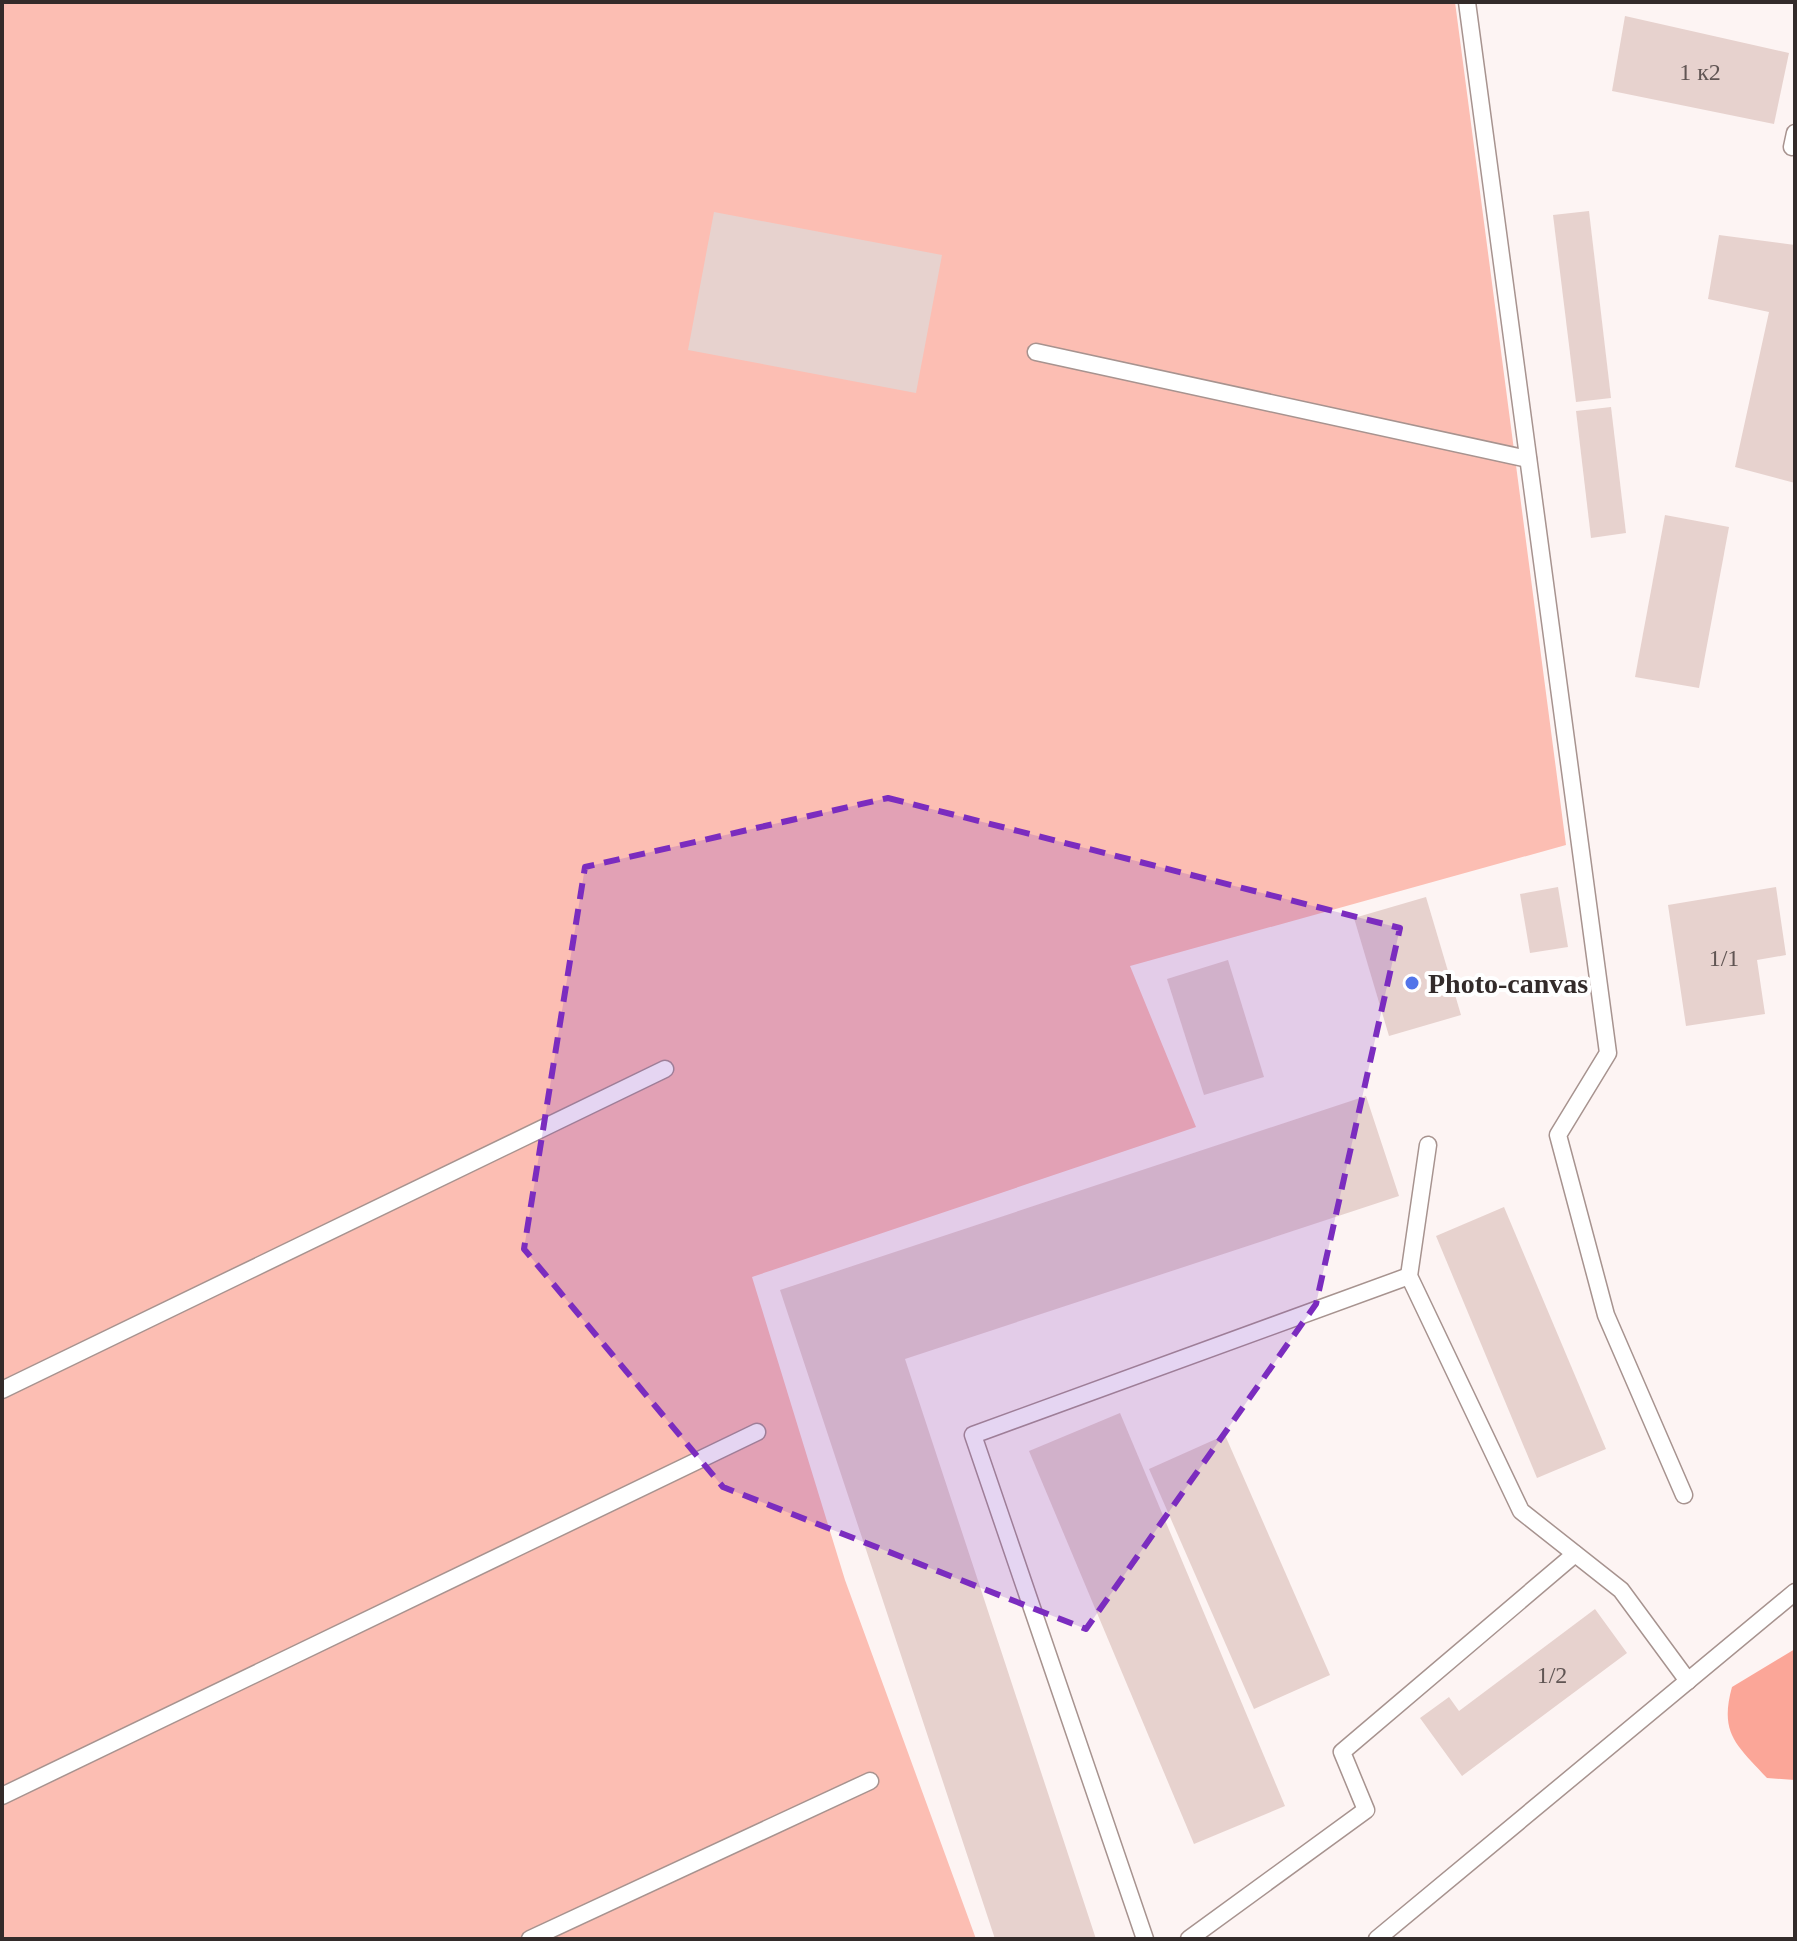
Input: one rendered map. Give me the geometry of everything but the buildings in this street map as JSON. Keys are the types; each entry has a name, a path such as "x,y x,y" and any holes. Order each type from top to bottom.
{"lane":[{"path":"1467,2 1608,1053 1558,1135 1606,1315 1684,1495"},
{"path":"1036,352 1528,459"},
{"path":"2,1390 665,1069"},
{"path":"1428,1145 1409,1276 1521,1511 1621,1590 1688,1681"},
{"path":"1145,1939 973,1435 1409,1276"},
{"path":"2,1796 757,1432"},
{"path":"1189,1939 1366,1810 1342,1752 1575,1554"},
{"path":"1377,1939 1795,1592"},
{"path":"530,1939 870,1781"}],"highlighted area":[{"path":"888,798 1400,928 1316,1304 1086,1629 723,1487 524,1249 585,867"}],"shaded area":[{"path":"2,2 1455,2 1566,845 1130,966 1196,1127 752,1277 845,1580 976,1939 2,1939"},
{"path":"1795,1649 1795,1780 1767,1778 1739,1747 1729,1728 1732,1687"}],"place":[{"name":"Photo-canvas","path":"1412,983"}]}
